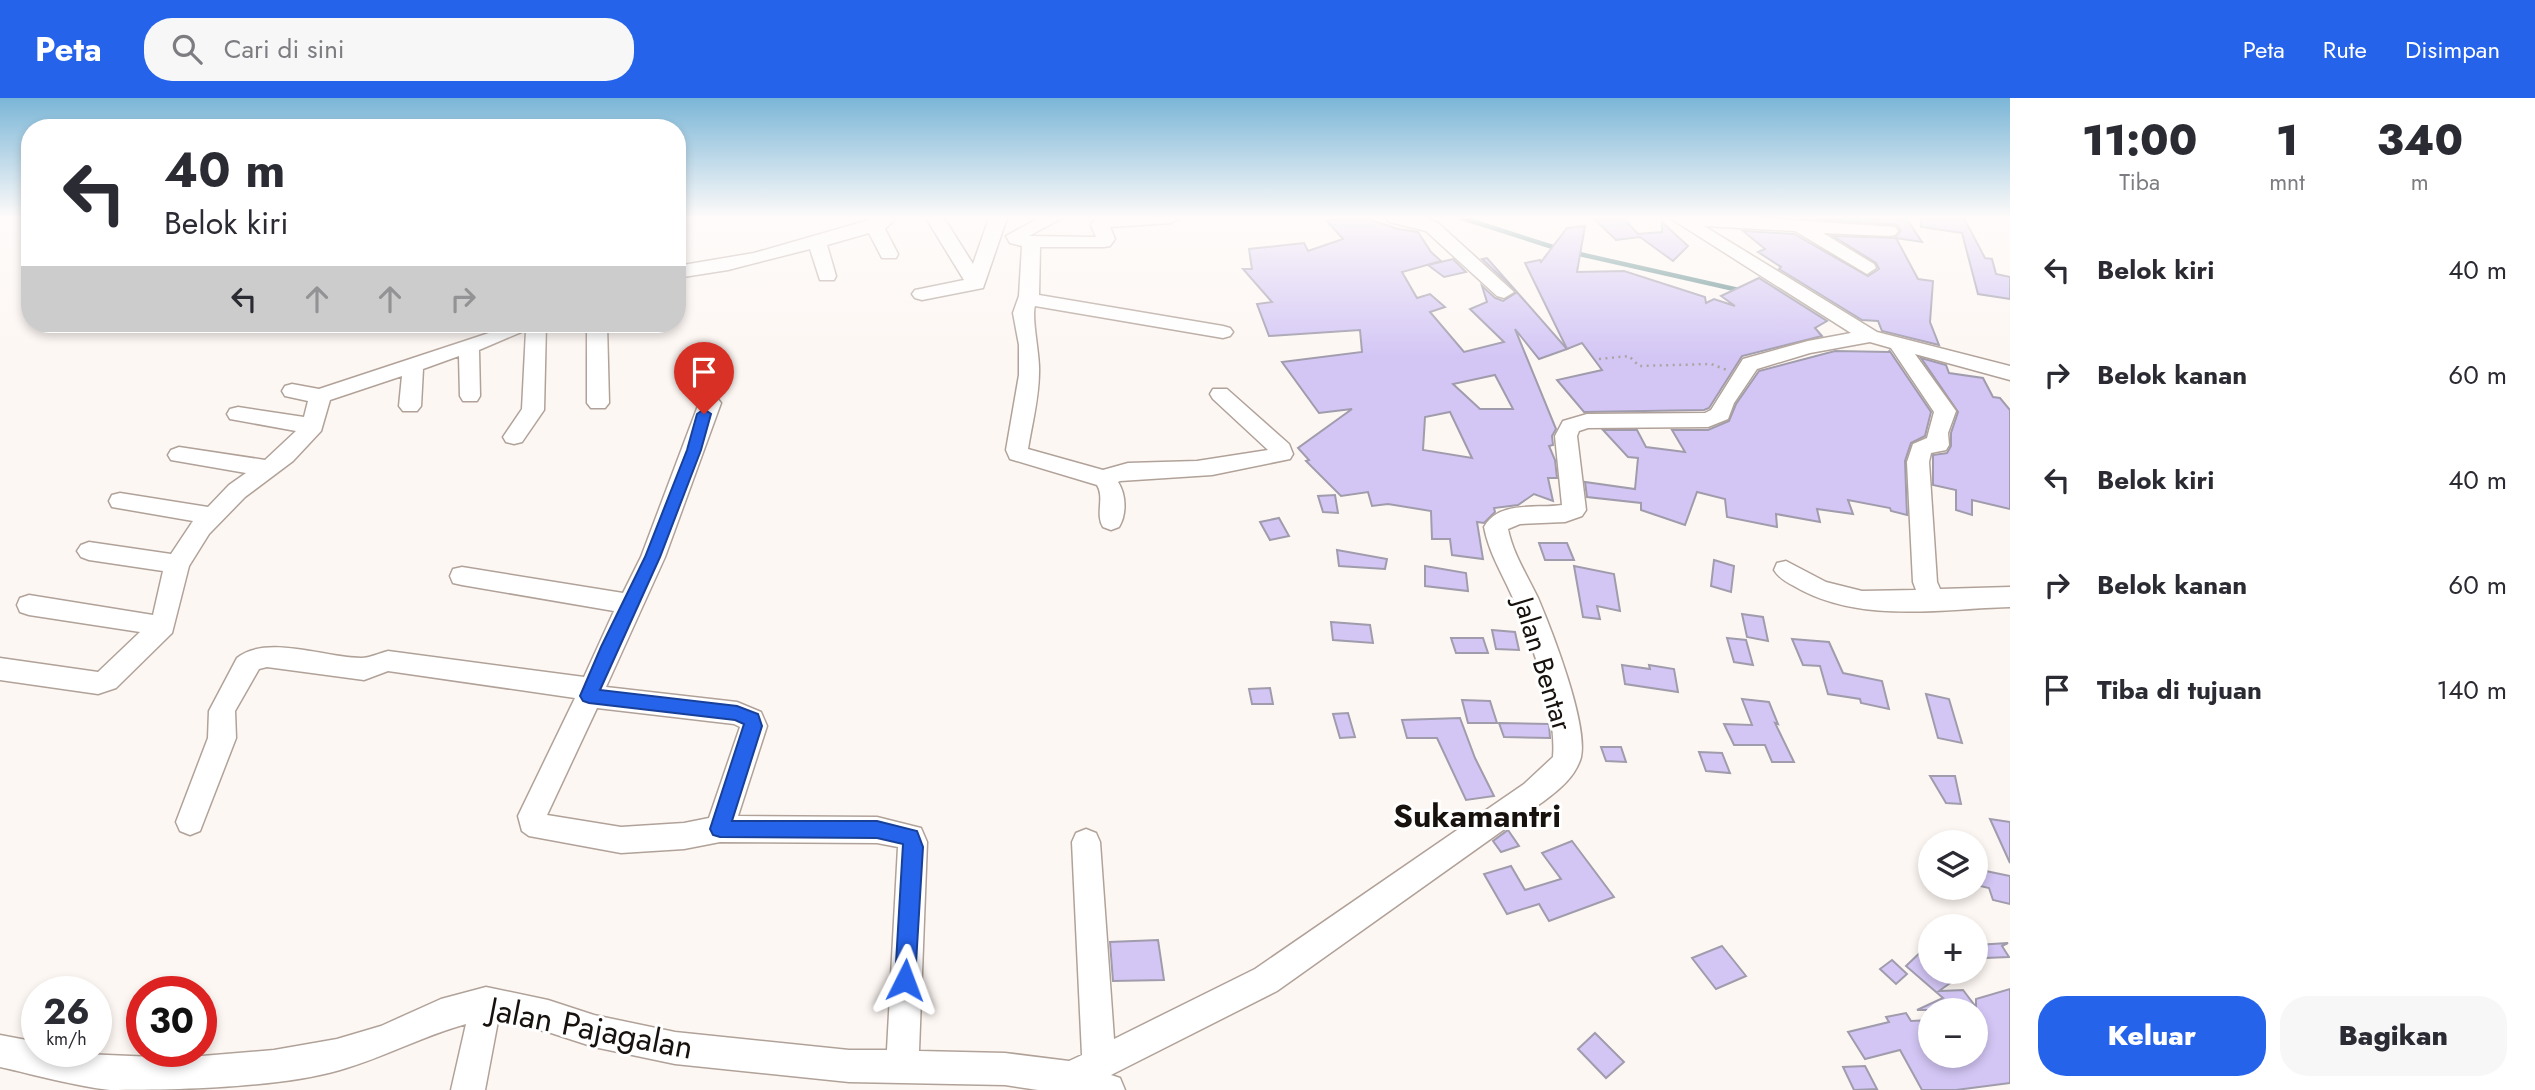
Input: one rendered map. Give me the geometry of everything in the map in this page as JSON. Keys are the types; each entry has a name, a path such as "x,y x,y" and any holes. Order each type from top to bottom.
{"street":[{"path":"686,271 726,264"},
{"path":"824,264 827,276"},
{"path":"964,264 976,284"},
{"path":"976,284 983,264"},
{"path":"1030,264 1028,299 1023,313 1029,345 1029,375 1018,454 1105,479 1113,492 1111,521"},
{"path":"1473,264 1504,292"},
{"path":"1754,264 1870,336 2010,373"},
{"path":"1772,264 1792,278"},
{"path":"1861,264 1867,268"},
{"path":"922,294 976,284"},
{"path":"1028,299 1223,332"},
{"path":"292,391 320,396 505,333"},
{"path":"514,437 533,410 536,333"},
{"path":"597,333 598,403"},
{"name":"Jalan Bentar","path":"1103,1077 1266,980 1547,782 1563,765 1567,757 1565,725 1525,597 1507,561 1496,527 1499,522 1509,517 1565,516 1574,510 1566,436 1571,426 1587,421 1708,420 1720,414 1726,399 1750,364 1808,347 1870,336"},
{"path":"469,346 470,396"},
{"path":"1900,346 1914,370 1945,411 1937,433 1938,445 1921,449 1918,462 1925,582 1932,600"},
{"path":"410,406 413,365"},
{"path":"1105,479 1120,471 1180,470 1282,454 1282,449 1220,394"},
{"path":"0,669 98,683 107,680 163,626 177,564 201,528 237,491 285,456 313,426 320,396"},
{"path":"710,403 653,557 533,811 534,825 621,840 684,836 720,829 877,830 911,837 913,847 902,1066"},
{"path":"238,414 313,426"},
{"path":"179,455 268,468"},
{"path":"120,501 213,516"},
{"path":"89,551 177,564"},
{"path":"1786,570 1819,589 1862,601 2010,598"},
{"path":"462,576 630,604"},
{"path":"29,605 163,626"},
{"path":"190,822 222,738 222,711 246,666 260,657 348,669 368,669 388,661 737,713 752,720 754,726 720,829"},
{"path":"1086,842 1103,1077"},
{"path":"468,1090 486,1003"},
{"name":"Jalan Pajagalan","path":"0,1051 109,1073 178,1074 274,1066 349,1052 383,1041 441,1015 486,1003 674,1048 805,1063 1005,1069 1070,1078 1103,1077"}],"path":[{"path":"1599,359 1629,356 1639,366 1711,364 1732,372 1726,399"}],"building":[{"path":"1251,264 1429,264 1402,272 1417,298 1430,294 1445,307 1430,312 1464,352 1504,342 1470,309 1487,302 1482,286 1495,298 1503,301 1517,292 1567,349 1539,359 1515,329 1556,429 1552,436 1553,445 1549,446 1555,460 1557,478 1548,478 1553,501 1534,494 1518,505 1494,508 1495,512 1484,523 1477,522 1483,559 1452,555 1450,539 1432,539 1431,511 1388,504 1372,506 1368,492 1341,496 1306,461 1309,460 1298,448 1352,409 1319,413 1282,362 1362,352 1360,330 1269,336 1257,304 1272,302 1243,269 1252,269","holes":["1495,375 1513,409 1480,409 1453,384","1450,412 1472,458 1423,450 1425,417"]},
{"path":"1458,264 1466,272 1444,277 1428,265"},
{"path":"1488,264 1493,264 1516,291"},
{"path":"1526,264 1578,264 1577,272 1624,271 1705,297 1706,303 1714,299 1735,306 1721,296 1759,278 1827,321 1815,328 1822,336 1742,356 1709,408 1704,410 1584,412 1557,380 1602,370 1582,343 1567,349"},
{"path":"1777,264 1847,264 1868,276 1879,269 1877,264 1910,264 1918,279 1933,281 1930,322 1939,345 1882,331 1878,321 1862,320 1779,269 1781,267"},
{"path":"1970,264 1993,264 1996,274 2010,277 2010,299 1978,294"},
{"path":"1889,350 1931,412 1925,436 1911,443 1905,461 1907,515 1891,511 1890,508 1848,500 1853,514 1817,509 1820,522 1776,514 1777,527 1727,517 1725,499 1697,492 1685,525 1641,510 1641,503 1587,497 1585,482 1635,489 1638,458 1628,457 1603,430 1637,430 1646,447 1685,452 1672,430 1708,430 1729,421 1736,404 1759,371 1835,351 1890,352"},
{"path":"1921,358 1946,365 1949,373 1983,378 1993,397 2000,398 2010,410 2010,509 1972,500 1972,515 1956,510 1956,490 1933,485 1933,455 1947,453 1958,412"},
{"path":"1335,495 1338,513 1323,512 1318,496"},
{"path":"1279,518 1289,536 1270,540 1260,522"},
{"path":"1539,543 1567,543 1574,560 1545,560"},
{"path":"1337,550 1387,559 1385,569 1339,566"},
{"path":"1714,560 1734,566 1731,592 1711,586"},
{"path":"1425,566 1466,573 1468,591 1425,586"},
{"path":"1574,566 1614,574 1620,611 1597,606 1600,619 1583,617"},
{"path":"1742,614 1763,617 1768,641 1747,637"},
{"path":"1331,622 1370,625 1373,643 1333,640"},
{"path":"1492,630 1515,632 1519,650 1496,649"},
{"path":"1451,638 1483,638 1488,653 1456,653"},
{"path":"1727,638 1746,640 1753,665 1734,662"},
{"path":"1792,639 1829,642 1843,673 1882,681 1889,709 1861,703 1860,699 1828,694 1820,666 1803,665"},
{"path":"1622,665 1674,669 1678,692 1625,684"},
{"path":"1270,688 1273,704 1252,704 1249,689"},
{"path":"1926,694 1949,699 1962,743 1938,738"},
{"path":"1742,699 1769,702 1778,724 1775,723 1794,762 1772,762 1765,745 1734,745 1724,724 1752,725"},
{"path":"1462,700 1490,701 1497,723 1468,723"},
{"path":"1348,713 1355,737 1340,738 1333,714"},
{"path":"1460,718 1475,758 1494,796 1466,800 1437,738 1407,738 1402,720"},
{"path":"1499,723 1549,724 1550,738 1504,737"},
{"path":"1601,747 1621,747 1626,762 1606,761"},
{"path":"1699,752 1722,753 1730,773 1706,771"},
{"path":"1930,776 1955,776 1961,804 1946,803"},
{"path":"1990,819 2010,822 2010,863"},
{"path":"1508,830 1519,846 1501,852 1493,841"},
{"path":"1572,841 1614,897 1549,921 1539,904 1507,914 1484,874 1511,866 1525,890 1561,879 1542,853"},
{"path":"1988,871 2010,876 2010,904 1993,900"},
{"path":"1158,940 1164,980 1113,981 1110,942"},
{"path":"2008,943 2002,946 2009,957 1988,958 1988,944"},
{"path":"1722,946 1746,976 1716,989 1692,958"},
{"path":"1918,954 1918,976 1906,966"},
{"path":"1892,960 1907,974 1896,984 1880,969"},
{"path":"1927,984 1949,984 1939,991 1963,990 1969,998 1943,998"},
{"path":"2010,989 2010,1083 1956,1090 1922,1090 1900,1050 1865,1059 1848,1032 1889,1022 1886,1017 1906,1013 1911,1021 1918,1021 1918,1068 1988,1068 1988,998 1979,998"},
{"path":"1595,1033 1624,1062 1606,1078 1578,1049"},
{"path":"1865,1066 1877,1089 1854,1090 1843,1067"}],"waterway":[{"path":"1625,264 1743,291"}],"district":[{"name":"Sukamantri","path":"1477,816"}],"route":[{"path":"704,414 694,450 653,557 609,647 589,696 737,713 752,720 754,726 720,829 763,831 802,827 877,830 911,837 913,847 905,980"}]}
